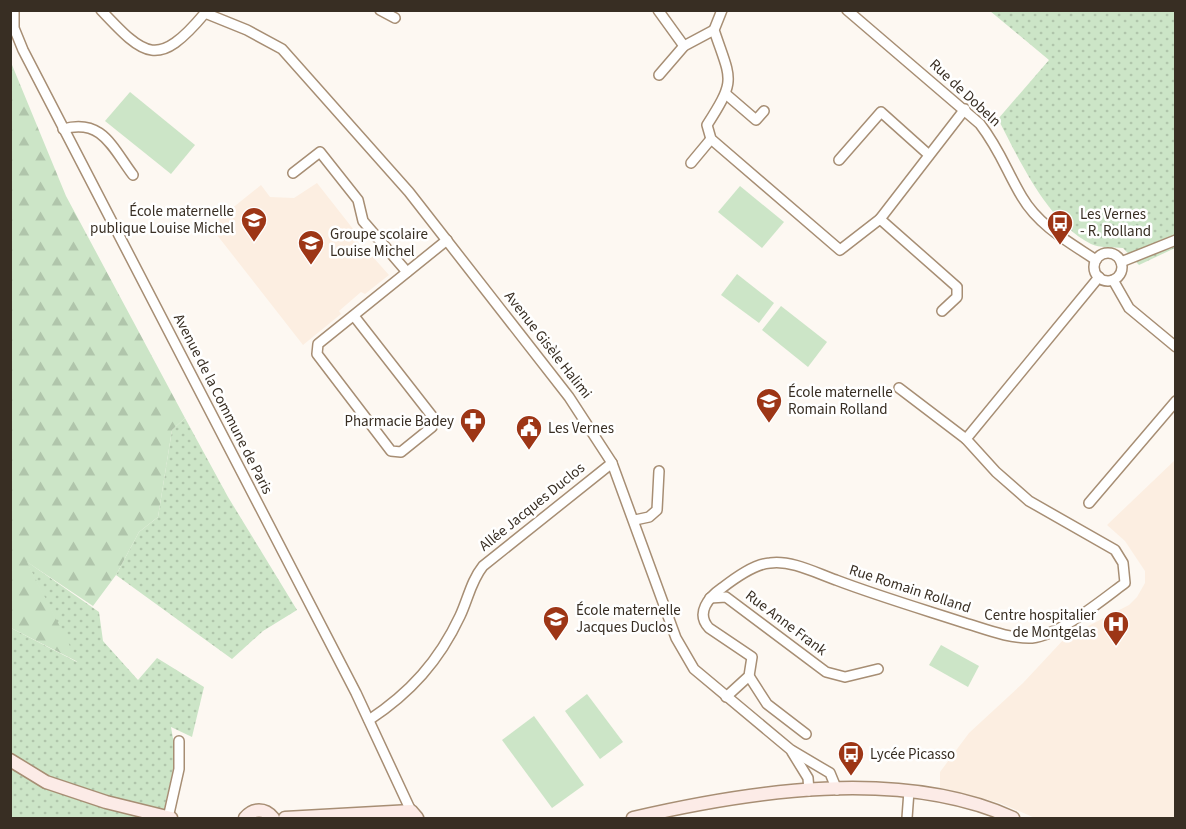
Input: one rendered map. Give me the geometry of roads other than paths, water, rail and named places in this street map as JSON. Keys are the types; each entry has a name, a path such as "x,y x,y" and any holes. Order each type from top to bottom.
{"street":[{"name":"Avenue de la Commune de Paris","path":"14,10 14,28 23,51 369,720 414,815"},
{"path":"101,10 130,42 147,52 165,49 205,12"},
{"path":"380,10 395,18"},
{"path":"658,10 684,46"},
{"path":"659,75 684,46 714,30 722,10"},
{"name":"Rue de Dobeln","path":"848,10 964,109 998,146 1022,197 1033,213 1046,226 1096,260"},
{"name":"Avenue Gisèle Halimi","path":"205,12 247,30 282,49 409,192 569,397 612,462 676,638 694,669 791,750 830,773 837,790"},
{"path":"714,30 730,78 727,95 708,125 711,139 840,250 880,219 964,109"},
{"path":"727,95 756,120 764,111"},
{"path":"839,160 881,112 929,155"},
{"path":"63,129 80,124 95,128 133,175"},
{"path":"691,164 711,139"},
{"path":"293,173 320,152 358,200 363,221 407,272"},
{"path":"880,219 957,287 957,297 942,311"},
{"path":"354,316 432,416 432,427 401,452 391,451 317,354 318,344 447,240"},
{"path":"1121,262 1176,240"},
{"path":"1099,278 1094,269 1096,260 1103,254 1111,253 1121,262 1121,272 1113,280"},
{"path":"1099,278 1113,280"},
{"path":"899,388 966,439 1099,278"},
{"path":"1113,280 1129,309 1176,347"},
{"path":"1089,503 1176,400"},
{"name":"Rue Romain Rolland","path":"710,598 755,567 780,562 993,631 1031,638 1051,633 1125,583 1123,564 1115,550 1065,519 1029,501 996,472 966,439"},
{"name":"Allée Jacques Duclos","path":"369,720 392,705 429,670 450,637 474,577 483,566 612,462"},
{"path":"635,520 649,517 657,510 659,471"},
{"name":"Rue Anne Frank","path":"710,598 726,597 826,672 845,676 878,669"},
{"path":"710,598 703,611 705,624 752,657 749,676 726,697"},
{"path":"749,676 767,704 806,734"},
{"path":"10,760 46,782 163,818 179,769 179,741"},
{"name":"Avenue Gisèle Halimi","path":"791,750 809,784"},
{"path":"809,784 812,771 820,766"},
{"path":"633,819 713,801 809,784 837,790 909,791 962,801 1013,819"},
{"path":"907,819 909,791"},
{"path":"245,819 251,812 258,810 268,813 273,819"},
{"path":"285,819 414,815"}],"place":[{"name":"École maternelle publique Louise Michel","path":"254,243"},
{"name":"Les Vernes - R. Rolland","path":"1060,246"},
{"name":"Groupe scolaire Louise Michel","path":"311,266"},
{"name":"École maternelle Romain Rolland","path":"769,424"},
{"name":"Pharmacie Badey","path":"473,444"},
{"name":"Les Vernes","path":"529,451"},
{"name":"École maternelle Jacques Duclos","path":"556,642"},
{"name":"Centre hospitalier de Montgelas","path":"1116,647"},
{"name":"Lycée Picasso","path":"851,777"}]}
